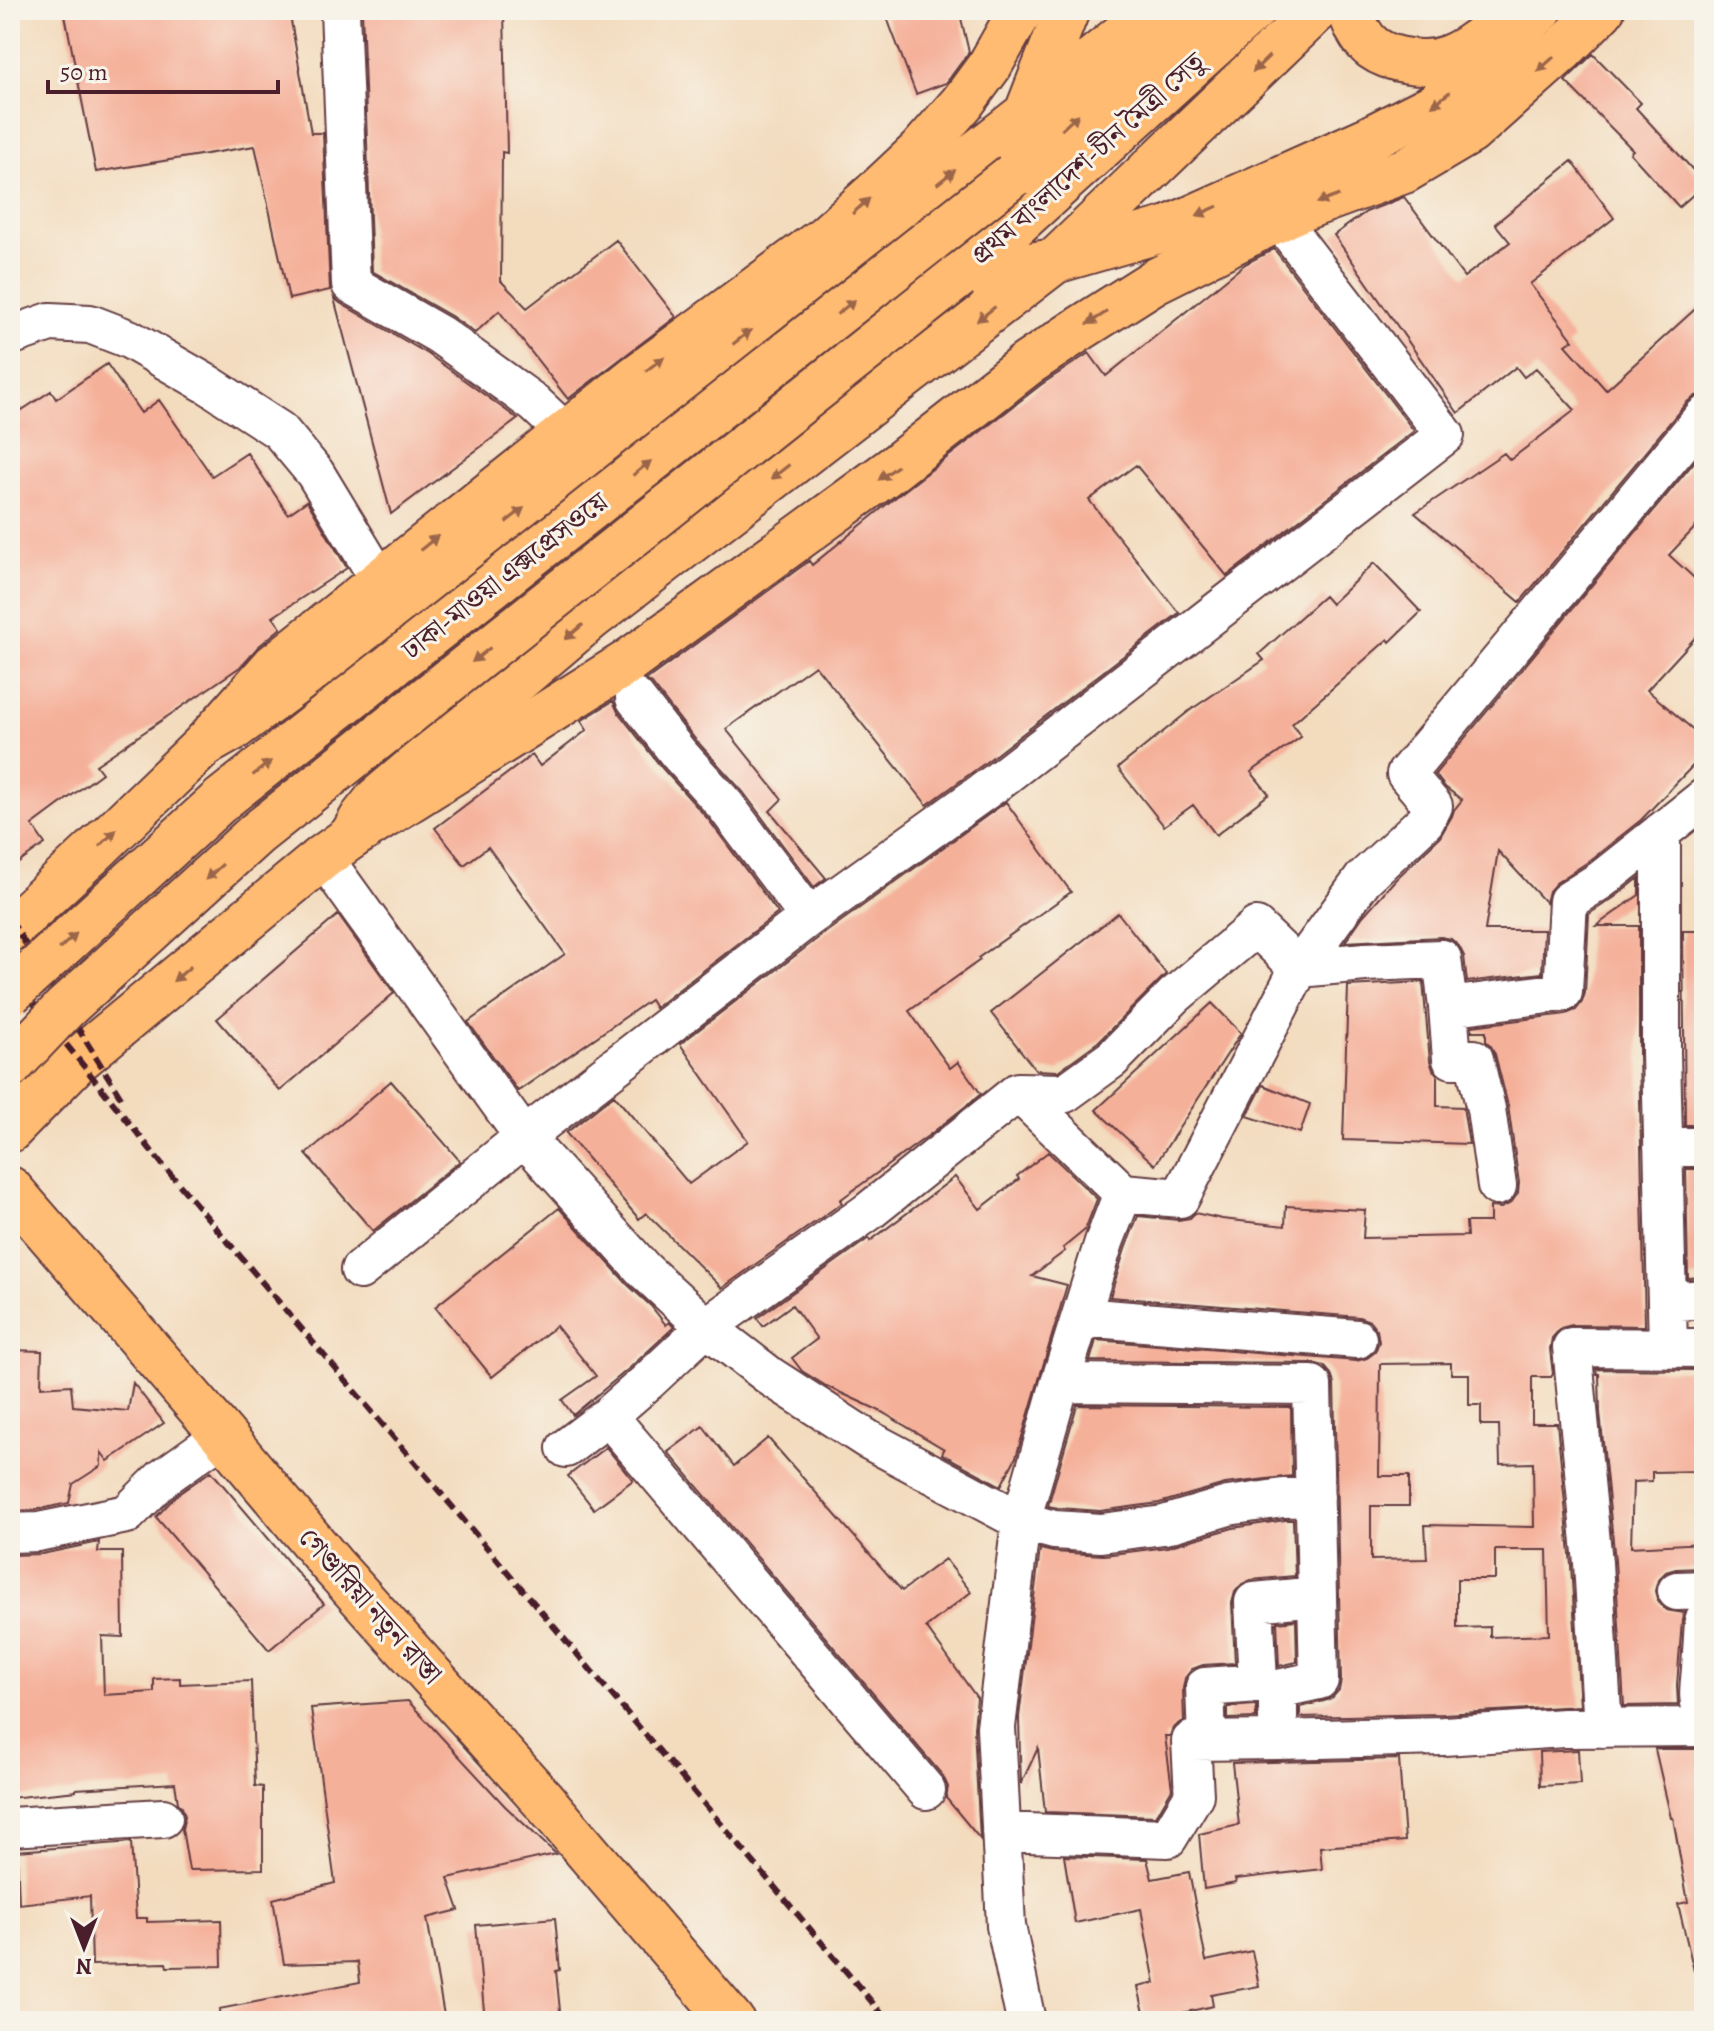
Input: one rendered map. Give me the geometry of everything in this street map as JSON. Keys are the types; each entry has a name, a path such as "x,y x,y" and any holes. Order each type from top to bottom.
{"main road":[{"path":"10,929 205,744 274,666 635,378 826,237 872,196 920,151 962,103 990,65 1021,10"},
{"path":"1013,175 1026,114 1067,10"},
{"path":"205,744 235,727 411,597 1026,114 1153,10"},
{"name":"ঢাকা-মাওয়া এক্সপ্রেসওয়ে","path":"10,993 221,800 1013,175 1192,10"},
{"name":"প্রথম বাংলাদেশ-চীন মৈত্রী সেতু","path":"959,276 1253,10"},
{"path":"337,847 377,799 592,617 1055,261 1317,10"},
{"path":"1350,10 1360,33 1373,48 1401,60 1422,63 1445,60 1473,45 1511,10"},
{"path":"959,276 1055,261 1169,228 1366,140 1435,105 1501,49 1540,10"},
{"path":"10,1130 78,1060 337,847 628,662 894,468 1027,364 1155,281 1295,211 1404,171 1470,132 1602,10"},
{"name":"ঢাকা-মাওয়া এক্সপ্রেসওয়ে","path":"10,1066 65,1008 256,834 959,276"},
{"name":"গেণ্ডারিয়া নতুন রাস্তা","path":"10,1189 332,1565 543,1800 732,2021"}],"street":[{"path":"340,10 351,284 440,335 534,403 566,433"},
{"path":"360,1270 524,1137 809,917 994,784 1445,435 1279,219"},
{"path":"10,336 50,322 90,324 129,339 280,431 315,473 381,582"},
{"path":"1018,1092 1123,1193 1180,1198 1299,968 1363,879 1425,821 1433,806 1406,774 1704,416"},
{"path":"635,698 678,753 725,805 809,917"},
{"path":"1448,1007 1563,992 1568,901 1601,880 1702,802"},
{"path":"1603,1728 1593,1563 1572,1347 1686,1348 1667,1302 1661,832"},
{"path":"337,847 524,1137 644,1270 706,1327 771,1377 867,1439 1021,1521 1054,1530 1101,1533 1164,1525 1228,1506 1315,1497"},
{"path":"566,1448 608,1416 706,1327 868,1212 1018,1092 1065,1093 1112,1059 1174,996 1256,927 1299,968 1442,959 1452,1059 1474,1059 1486,1109 1497,1186"},
{"path":"1663,1147 1704,1147"},
{"path":"1026,2021 1006,1926 996,1727 1021,1521 1060,1383 1104,1242 1123,1193"},
{"path":"1667,1302 1704,1299"},
{"path":"1081,1317 1357,1339"},
{"path":"1060,1383 1312,1385 1319,1680 1278,1689 1278,1740"},
{"path":"608,1416 926,1790"},
{"path":"10,1533 38,1532 127,1514 163,1478 223,1435"},
{"path":"1207,1741 1205,1687 1258,1683 1254,1602 1317,1596"},
{"path":"1704,1621 1698,1687 1704,1714"},
{"path":"1001,1832 1168,1838 1194,1795 1191,1741 1444,1736 1564,1728 1704,1727"},
{"path":"10,1827 163,1818"}],"building":[{"path":"64,10 289,10 311,133 323,133 330,290 289,299 255,146 96,172"},
{"path":"362,10 504,10 507,153 502,152 501,281 527,308 616,240 676,317 568,399 499,311 475,333 372,271"},
{"path":"884,10 959,10 969,52 946,83 916,94"},
{"path":"1593,54 1641,103 1636,108 1704,182 1679,207 1630,153 1633,150 1565,81"},
{"path":"1572,161 1614,218 1530,284 1573,340 1566,345 1606,390 1704,301 1704,395 1687,402 1520,602 1415,513 1504,453 1510,460 1575,410 1536,368 1524,377 1516,367 1458,413 1334,235 1366,212 1404,197 1464,277 1510,242 1495,224"},
{"path":"1274,249 1414,431 1227,576 1136,465 1089,500 1179,613 927,805 815,665 726,729 782,799 770,811 826,878 814,887 743,792 646,680 809,561 812,565 1042,384 1089,353 1106,376 1245,264"},
{"path":"334,298 428,354 518,419 391,514"},
{"path":"107,364 141,413 159,400 212,476 247,453 288,514 307,501 347,568 273,617 281,628 240,667 96,765 102,773 32,825 45,844 10,869 10,418 51,391 56,399"},
{"path":"1704,450 1704,518 1669,555 1704,587 1704,628 1647,690 1704,739 1704,754 1641,820 1556,883 1549,891 1546,903 1498,851 1485,930 1544,930 1542,973 1467,982 1464,956 1451,939 1345,942 1395,880 1440,837 1462,800 1445,787 1435,774"},
{"path":"1374,563 1421,612 1292,724 1301,737 1251,772 1269,794 1216,835 1193,805 1164,826 1118,768 1189,711 1264,660 1259,654 1324,596 1331,604"},
{"path":"613,701 618,712 708,819 778,913 655,1008 650,1000 518,1091 468,1022 565,954 488,847 464,865 435,828 532,755 540,766 587,730 581,721"},
{"path":"1006,802 1071,892 909,1011 950,1068 958,1062 981,1094 840,1200 842,1203 722,1288 646,1213 639,1219 566,1133 614,1095 689,1184 748,1141 680,1044 822,935"},
{"path":"1639,878 1639,895 1596,926 1639,926 1645,1326 1572,1325 1561,1328 1552,1338 1550,1349 1553,1374 1551,1377 1532,1377 1532,1423 1557,1423 1571,1565 1580,1706 1443,1714 1300,1717 1300,1707 1332,1698 1339,1690 1341,1680 1334,1384 1331,1374 1324,1366 1312,1363 1090,1361 1096,1340 1356,1361 1375,1352 1379,1342 1377,1330 1370,1321 1359,1317 1110,1297 1125,1249 1138,1216 1178,1220 1190,1218 1195,1213 1285,1226 1286,1206 1365,1210 1363,1238 1467,1236 1466,1222 1490,1222 1490,1207 1501,1208 1511,1203 1518,1193 1519,1183 1508,1106 1495,1054 1486,1041 1486,1031 1472,1031 1472,1026 1566,1014 1576,1010 1585,993 1589,914","holes":["1451,1363 1451,1374 1469,1374 1469,1405 1481,1405 1481,1425 1499,1425 1500,1464 1533,1463 1534,1527 1425,1525 1427,1559 1371,1560 1371,1506 1409,1506 1409,1476 1379,1476 1380,1364","1495,1550 1547,1550 1549,1635 1490,1637 1490,1627 1457,1628 1457,1579 1495,1579"]},
{"path":"1118,913 1166,974 1098,1042 1058,1071 1036,1070 991,1013"},
{"path":"338,915 394,993 280,1091 217,1019"},
{"path":"1683,931 1704,931 1704,1125 1685,1125"},
{"path":"1423,982 1430,1061 1437,1074 1437,1106 1463,1107 1469,1144 1343,1140 1348,986"},
{"path":"1212,1003 1241,1033 1155,1165 1096,1110"},
{"path":"391,1081 460,1161 373,1231 306,1154"},
{"path":"1263,1085 1310,1104 1300,1133 1247,1116"},
{"path":"1048,1152 1097,1199 1085,1230 1063,1248 1065,1251 1032,1276 1067,1285 1016,1457 1001,1486 942,1454 944,1449 880,1411 802,1371 792,1358 817,1339 792,1305 763,1326 757,1318 869,1238 870,1241 955,1177 980,1209"},
{"path":"1686,1169 1704,1169 1704,1277 1688,1278"},
{"path":"559,1208 666,1325 669,1322 674,1327 573,1415 562,1400 596,1376 556,1326 492,1377 435,1307"},
{"path":"10,1350 42,1351 41,1387 71,1385 73,1406 128,1411 133,1383 164,1423 108,1461 101,1452 101,1466 73,1484 69,1503 10,1511"},
{"path":"1596,1369 1699,1370 1699,1418 1704,1418 1704,1471 1652,1472 1652,1481 1633,1482 1631,1547 1704,1543 1704,1568 1666,1572 1658,1580 1655,1591 1658,1602 1666,1610 1684,1613 1678,1705 1624,1706 1615,1561 1599,1374"},
{"path":"1077,1405 1291,1407 1292,1476 1225,1484 1159,1503 1100,1511 1048,1506"},
{"path":"703,1426 734,1466 768,1438 902,1591 945,1559 971,1592 926,1627 977,1698 974,1728 980,1839 946,1798 948,1787 943,1776 668,1452"},
{"path":"606,1447 633,1480 594,1509 568,1476"},
{"path":"211,1471 324,1604 269,1650 156,1517 177,1495"},
{"path":"1293,1520 1295,1576 1251,1580 1242,1584 1235,1592 1232,1603 1235,1663 1203,1665 1192,1669 1185,1678 1184,1721 1172,1730 1170,1736 1165,1736 1172,1789 1156,1816 1045,1812 1038,1748 1021,1784 1019,1717 1040,1549 1104,1555 1167,1547 1233,1528"},
{"path":"99,1542 98,1552 122,1552 123,1637 102,1636 104,1695 154,1692 154,1679 180,1678 180,1684 251,1681 255,1786 263,1787 263,1869 189,1870 182,1829 185,1816 178,1803 175,1783 76,1789 10,1798 10,1555 42,1554"},
{"path":"1296,1620 1297,1662 1279,1666 1277,1622"},
{"path":"408,1701 505,1806 556,1854 448,1878 459,1910 427,1918 445,2021 220,2021 219,2009 360,1982 358,1962 284,1964 273,1899 335,1883 311,1708"},
{"path":"1256,1705 1256,1718 1228,1719 1228,1707"},
{"path":"1655,1749 1700,1749 1704,1768 1704,1970 1694,1971 1678,1904 1688,1902 1673,1818"},
{"path":"1578,1750 1580,1784 1540,1786 1539,1752"},
{"path":"1399,1759 1405,1841 1320,1847 1322,1869 1235,1879 1236,1883 1204,1889 1199,1834 1239,1825 1232,1763"},
{"path":"131,1842 136,1918 147,1918 147,1922 221,1920 222,1966 167,1967 166,1963 92,1965 90,1896 19,1904 17,1851"},
{"path":"1064,1856 1147,1859 1152,1879 1189,1872 1206,1961 1252,1951 1259,1986 1211,1995 1213,2006 1146,2021 1138,1987 1155,1983 1141,1909 1075,1923"},
{"path":"555,1918 561,2021 485,2021 476,1925"}],"railway":[{"path":"10,919 122,1099"},
{"path":"10,974 162,1164 888,2021"}]}
